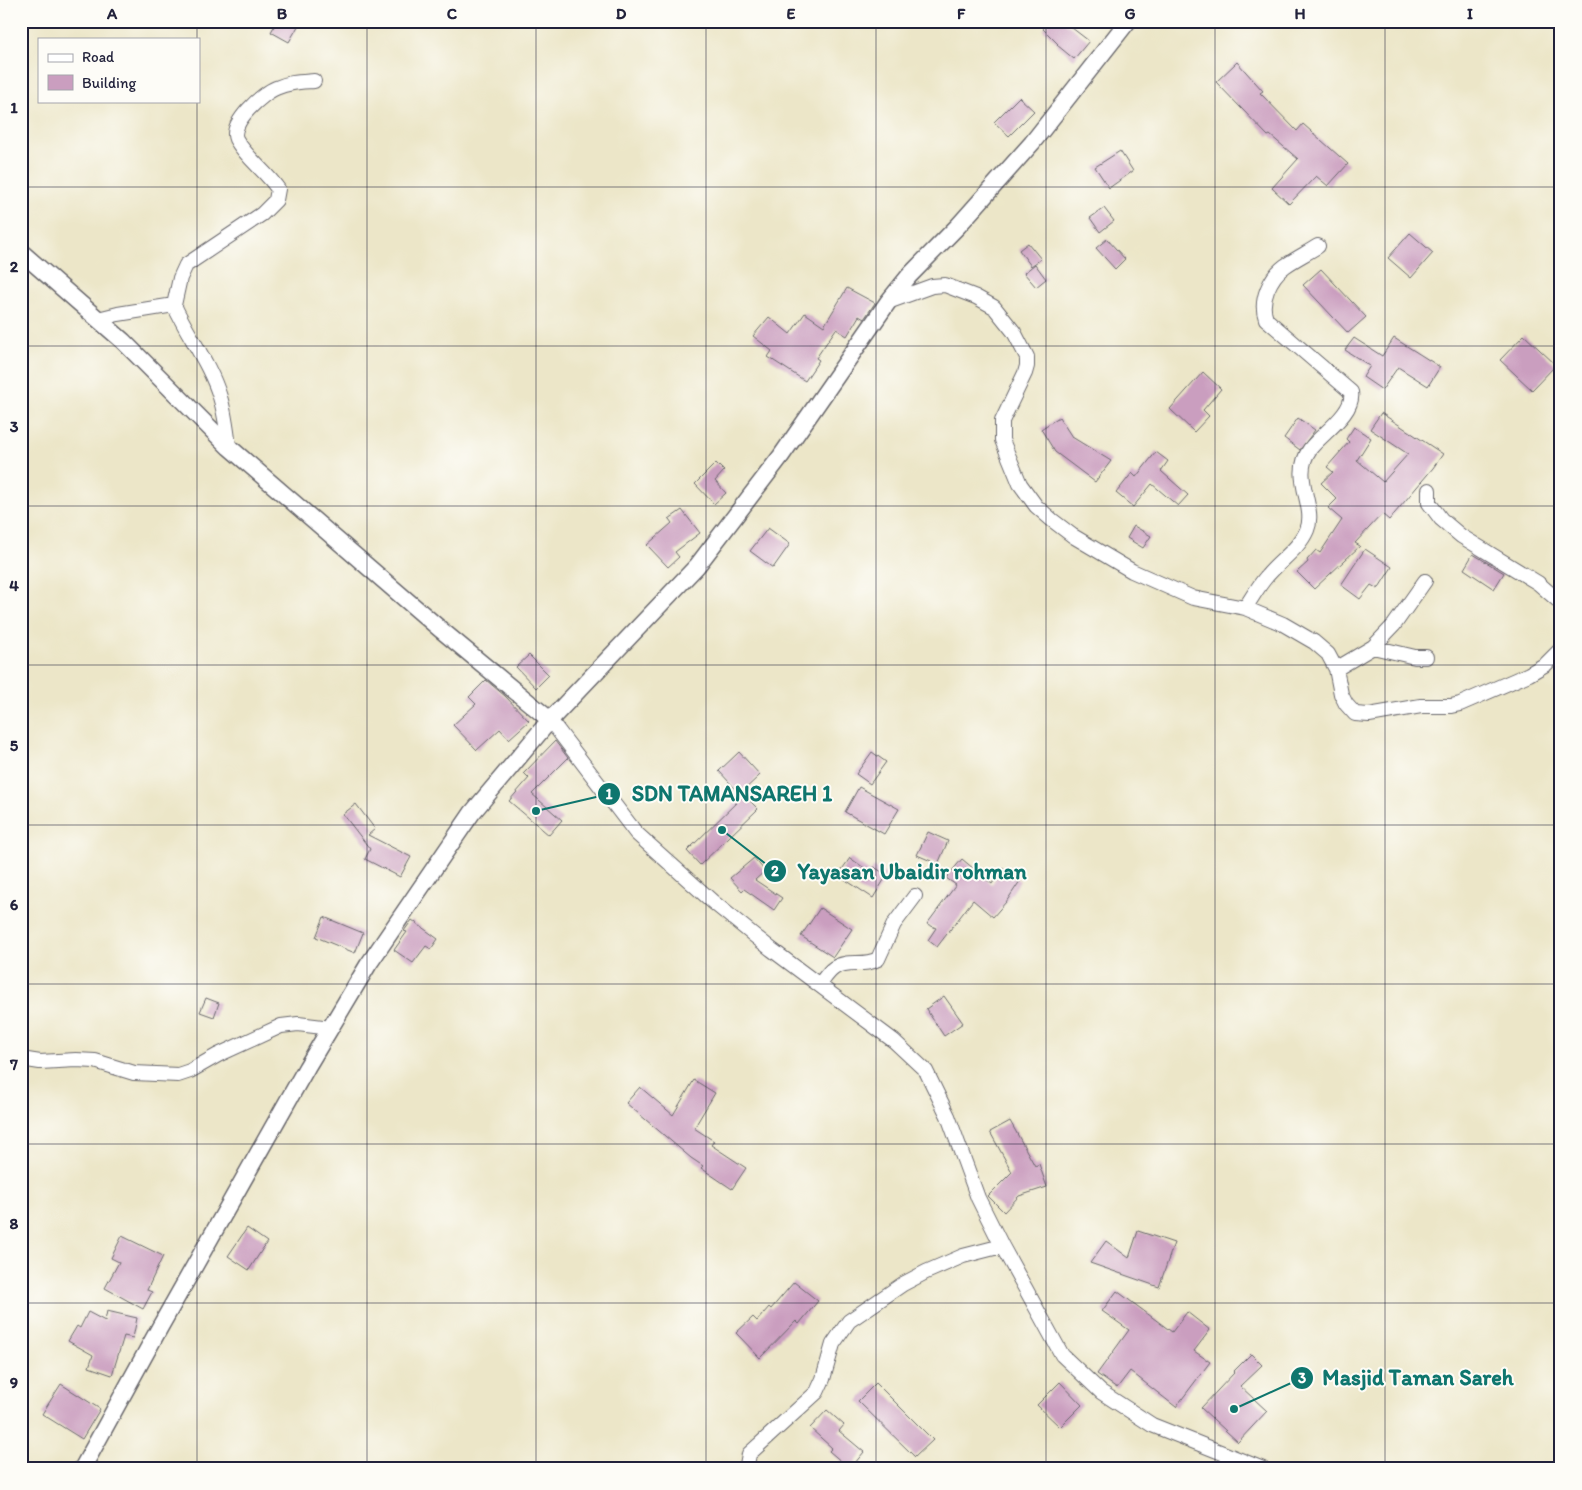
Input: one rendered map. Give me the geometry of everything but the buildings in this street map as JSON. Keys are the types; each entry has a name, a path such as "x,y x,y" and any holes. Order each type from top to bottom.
{"street":[{"path":"82,1469 160,1327 368,965 472,813 550,720 697,566 781,456 888,302 909,276 958,226 1032,143 1128,21"},
{"path":"229,447 226,422 219,395 202,358 174,306 180,278 186,265 262,214 276,200 278,189 238,141 235,136 236,126 258,100 275,88 293,82 314,81"},
{"path":"1245,608 1266,577 1295,548 1307,530 1310,518 1302,481 1304,460 1310,449 1346,411 1352,398 1351,392 1266,319 1264,313 1267,291 1273,280 1284,267 1318,246"},
{"path":"21,252 123,341 229,447 440,630 550,720 636,833 713,902 771,949 894,1041 926,1071 948,1116 978,1198 1062,1355 1102,1392 1152,1425 1263,1469"},
{"path":"888,302 932,286 945,286 976,297 994,307 1014,332 1027,357 1026,373 1002,421 1002,440 1020,484 1036,506 1073,536 1132,571 1194,598 1245,608 1283,624 1314,642 1328,654 1336,670 1340,694 1355,714 1369,715 1421,706 1451,706 1460,704 1529,674 1546,664 1561,649"},
{"path":"98,320 118,314 174,306"},
{"path":"1429,490 1429,503 1441,519 1461,536 1538,583 1561,603"},
{"path":"1336,670 1373,647 1394,625 1426,581"},
{"path":"1373,647 1415,657 1426,657"},
{"path":"820,984 833,969 842,964 868,963 878,959 894,924 915,896"},
{"path":"21,1059 40,1062 95,1061 134,1072 178,1075 190,1071 218,1055 281,1026 298,1024 331,1028"},
{"path":"749,1469 747,1465 749,1454 817,1392 823,1379 833,1344 849,1321 903,1284 926,1272 963,1256 1002,1246"}],"place":[{"name":"SDN TAMANSAREH 1","path":"536,811"},
{"name":"Yayasan Ubaidir rohman","path":"722,830"},
{"name":"Masjid Taman Sareh","path":"1234,1409"}]}
